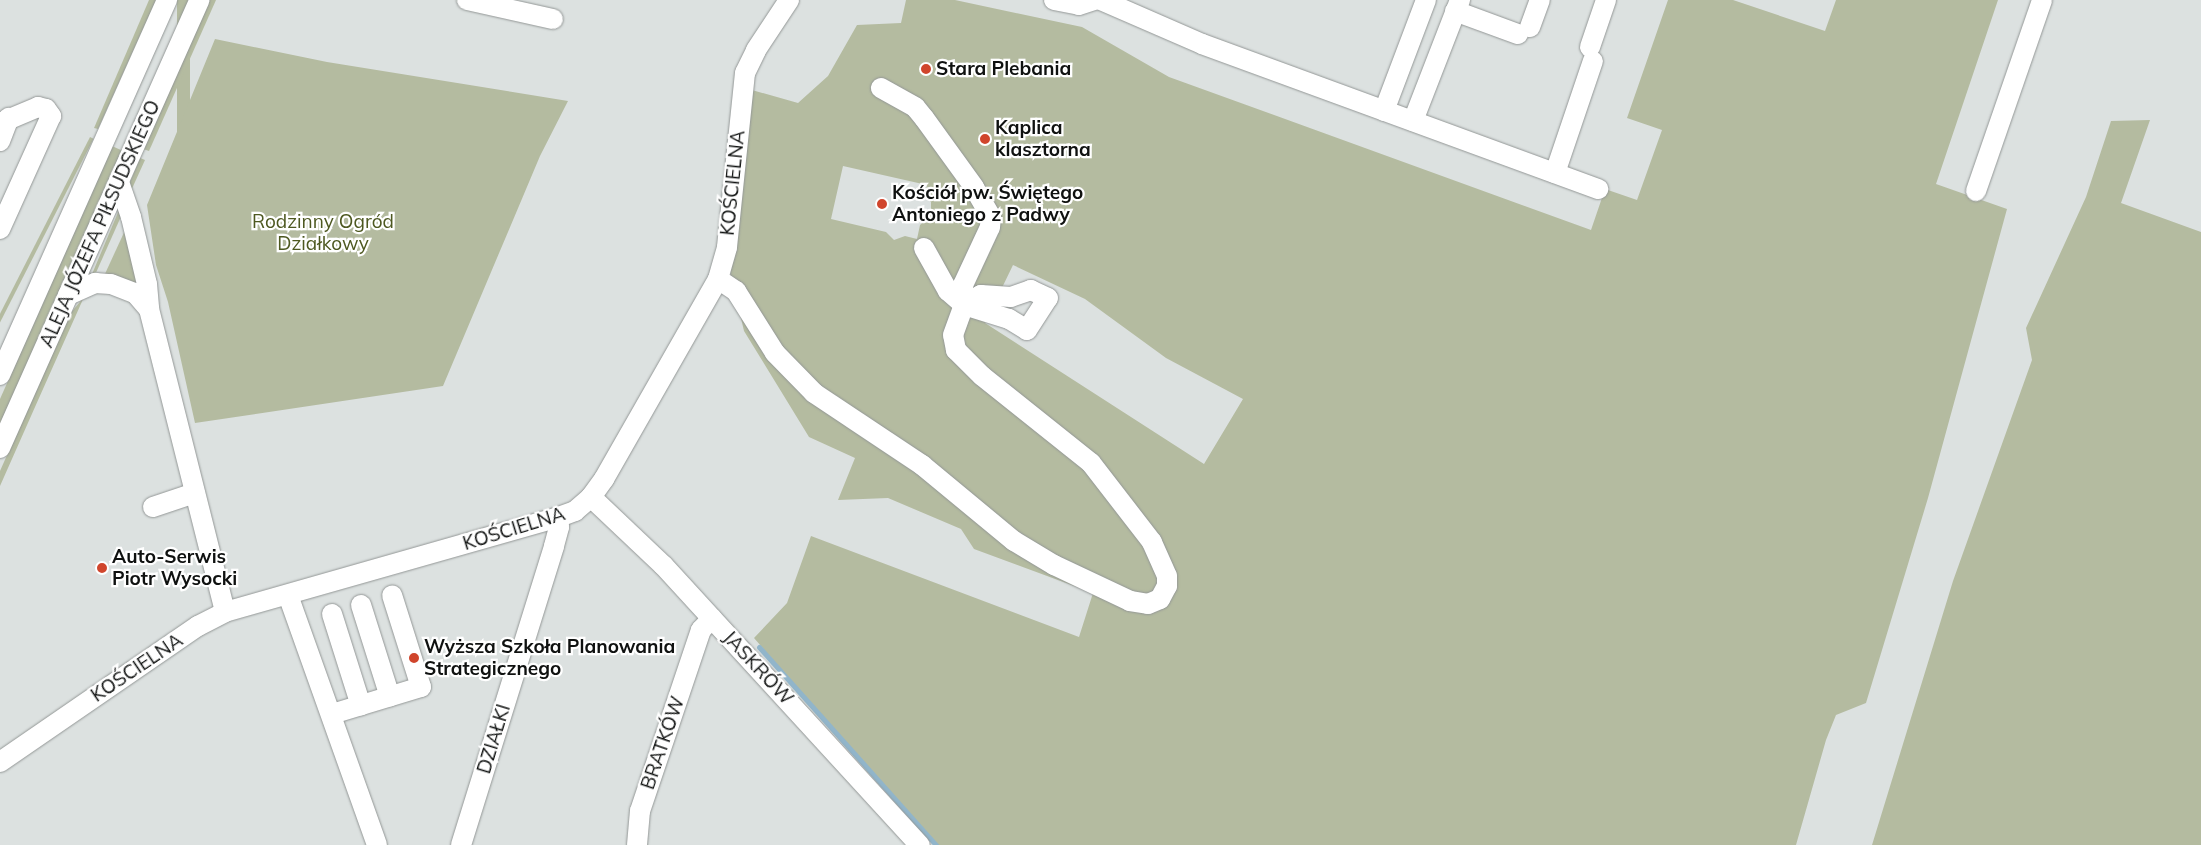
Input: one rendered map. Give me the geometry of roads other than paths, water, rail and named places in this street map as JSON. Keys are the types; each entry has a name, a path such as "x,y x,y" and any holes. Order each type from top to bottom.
{"street":[{"name":"ALEJA JÓZEFA PIŁSUDSKIEGO","path":"0,374 167,0"},
{"name":"ALEJA JÓZEFA PIŁSUDSKIEGO","path":"0,448 200,0"},
{"path":"466,0 553,19"},
{"name":"KOŚCIELNA","path":"0,762 198,626 225,612 556,518 575,511 591,497 604,479 718,279 727,247 745,73 756,50 789,0"},
{"path":"1054,0 1079,5 1094,0"},
{"path":"1101,0 1150,24 1598,189"},
{"path":"1384,111 1426,0"},
{"path":"1413,121 1458,6 1524,30 1540,0"},
{"path":"1555,173 1606,0"},
{"path":"1976,191 2042,0"},
{"path":"718,279 736,291 775,353 824,402 922,465 1000,530 1032,553 1130,601 1142,604 1156,601 1166,586 1162,563 1150,539 1091,463 982,376 956,350 953,335 964,305 964,284 990,227 991,217 974,188 915,107 881,88"},
{"path":"0,141 5,121 38,107 46,108 51,116 0,229"},
{"path":"119,182 148,284 149,310 225,612"},
{"path":"924,248 948,291 964,305"},
{"path":"68,295 95,283 120,285 135,293 149,310"},
{"path":"153,507 195,493"},
{"name":"JASKRÓW","path":"591,497 657,558 920,845"},
{"name":"DZIAŁKI","path":"461,845 554,546 559,526 556,518"},
{"path":"288,594 377,845"},
{"path":"332,714 421,687 392,595"},
{"path":"361,605 390,697"},
{"path":"332,614 361,706"},
{"name":"BRATKÓW","path":"637,845 640,811 701,630 712,618"}],"waterway":[{"path":"759,647 936,845"}],"place":[{"name":"Stara Plebania","path":"926,69"},
{"name":"Kaplica klasztorna","path":"985,139"},
{"name":"Kościół pw. Świętego Antoniego z Padwy","path":"882,204"},
{"name":"Auto-Serwis Piotr Wysocki","path":"102,568"},
{"name":"Wyższa Szkoła Planowania Strategicznego","path":"414,658"}],"park label":[{"name":"Rodzinny Ogród Działkowy","path":"323,233"}]}
